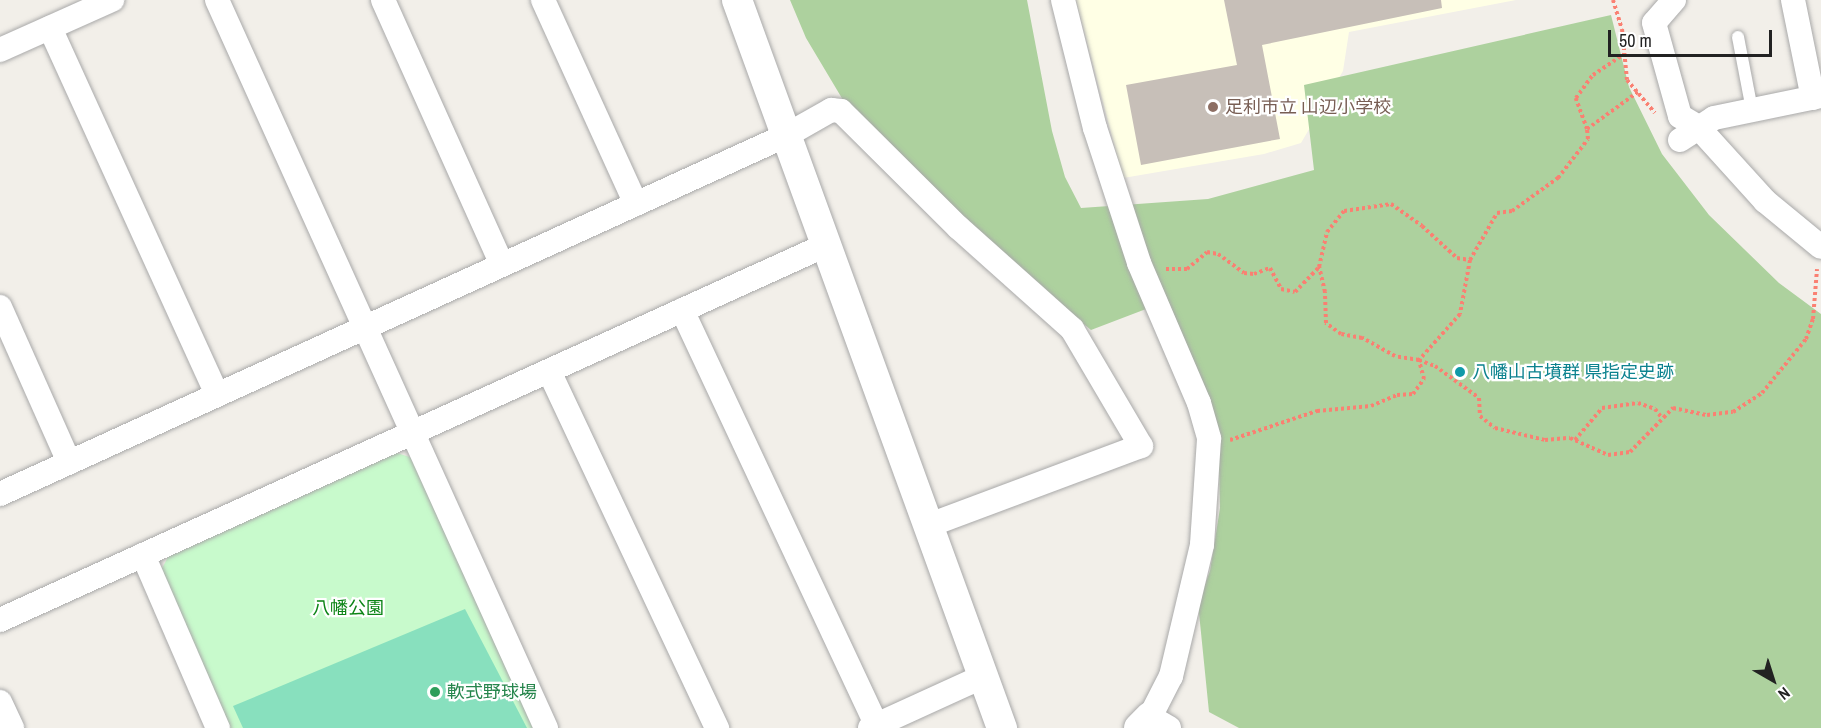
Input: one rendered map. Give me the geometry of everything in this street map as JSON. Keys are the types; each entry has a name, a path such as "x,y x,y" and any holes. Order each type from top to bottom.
{"street":[{"path":"0,50 112,0"},
{"path":"217,0 546,728"},
{"path":"383,0 502,265"},
{"path":"543,0 636,204"},
{"path":"737,0 1002,728"},
{"path":"1063,0 1095,128 1139,263 1199,403 1209,445 1202,545 1171,676 1152,724"},
{"path":"1674,0 1654,23 1680,116 1689,134 1820,246"},
{"path":"1689,134 1714,117 1817,97 1793,0"},
{"path":"50,28 217,395"},
{"path":"0,494 787,135 831,110 842,111 959,228 1072,329 1141,446 927,526"},
{"path":"0,620 826,245"},
{"path":"0,307 69,462"},
{"path":"682,310 873,727 984,676"},
{"path":"549,371 717,728"},
{"path":"143,555 218,728"},
{"path":"0,702 12,728"}],"lane":[{"path":"1738,37 1752,110"}],"path":[{"path":"1613,0 1622,29 1627,80 1638,92 1689,134"},
{"path":"1419,360 1460,314 1470,260 1497,213 1512,211 1558,178 1588,139 1587,129 1576,98 1593,75 1624,54"},
{"path":"1587,129 1638,92"},
{"path":"1470,260 1457,258 1422,226 1391,204 1376,204 1344,211 1326,232 1319,267 1325,292 1326,322 1341,334 1362,338 1395,356 1419,360 1443,371 1479,398 1480,416 1495,428 1545,440 1575,440 1608,455 1630,452 1673,408 1707,414 1733,412 1762,393 1806,339 1813,319 1820,246"},
{"path":"1139,263 1166,269 1187,269 1207,252 1218,254 1244,273 1254,274 1270,267 1281,289 1295,292 1319,267"},
{"path":"1209,445 1317,411 1371,406 1397,395 1413,394 1424,379 1419,360"},
{"path":"1575,440 1602,408 1638,403 1655,409 1662,418"}],"shaded area":[{"name":"足利市立 山辺小学校","path":"1076,0 1516,0 1349,32 1343,71 1301,143 1264,154 1123,178"}],"green space":[{"path":"790,0 1027,0 1052,131 1065,177 1081,208 1208,199 1314,170 1304,85 1611,15 1629,87 1662,154 1709,215 1779,283 1821,314 1821,728 1239,728 1209,712 1198,603 1210,571 1220,508 1219,458 1167,301 1091,330 1021,272 843,100 806,38"},
{"name":"八幡公園","path":"397,453 413,458 535,728 229,728 159,574 168,557"},
{"path":"465,609 527,728 243,728 233,706"}],"building":[{"path":"1224,0 1441,0 1442,8 1262,45 1280,139 1141,165 1126,85 1237,65"}],"place":[{"name":"足利市立 山辺小学校","path":"1213,107"},
{"name":"八幡山古墳群 県指定史跡","path":"1460,372"},
{"name":"軟式野球場","path":"435,692"}]}
